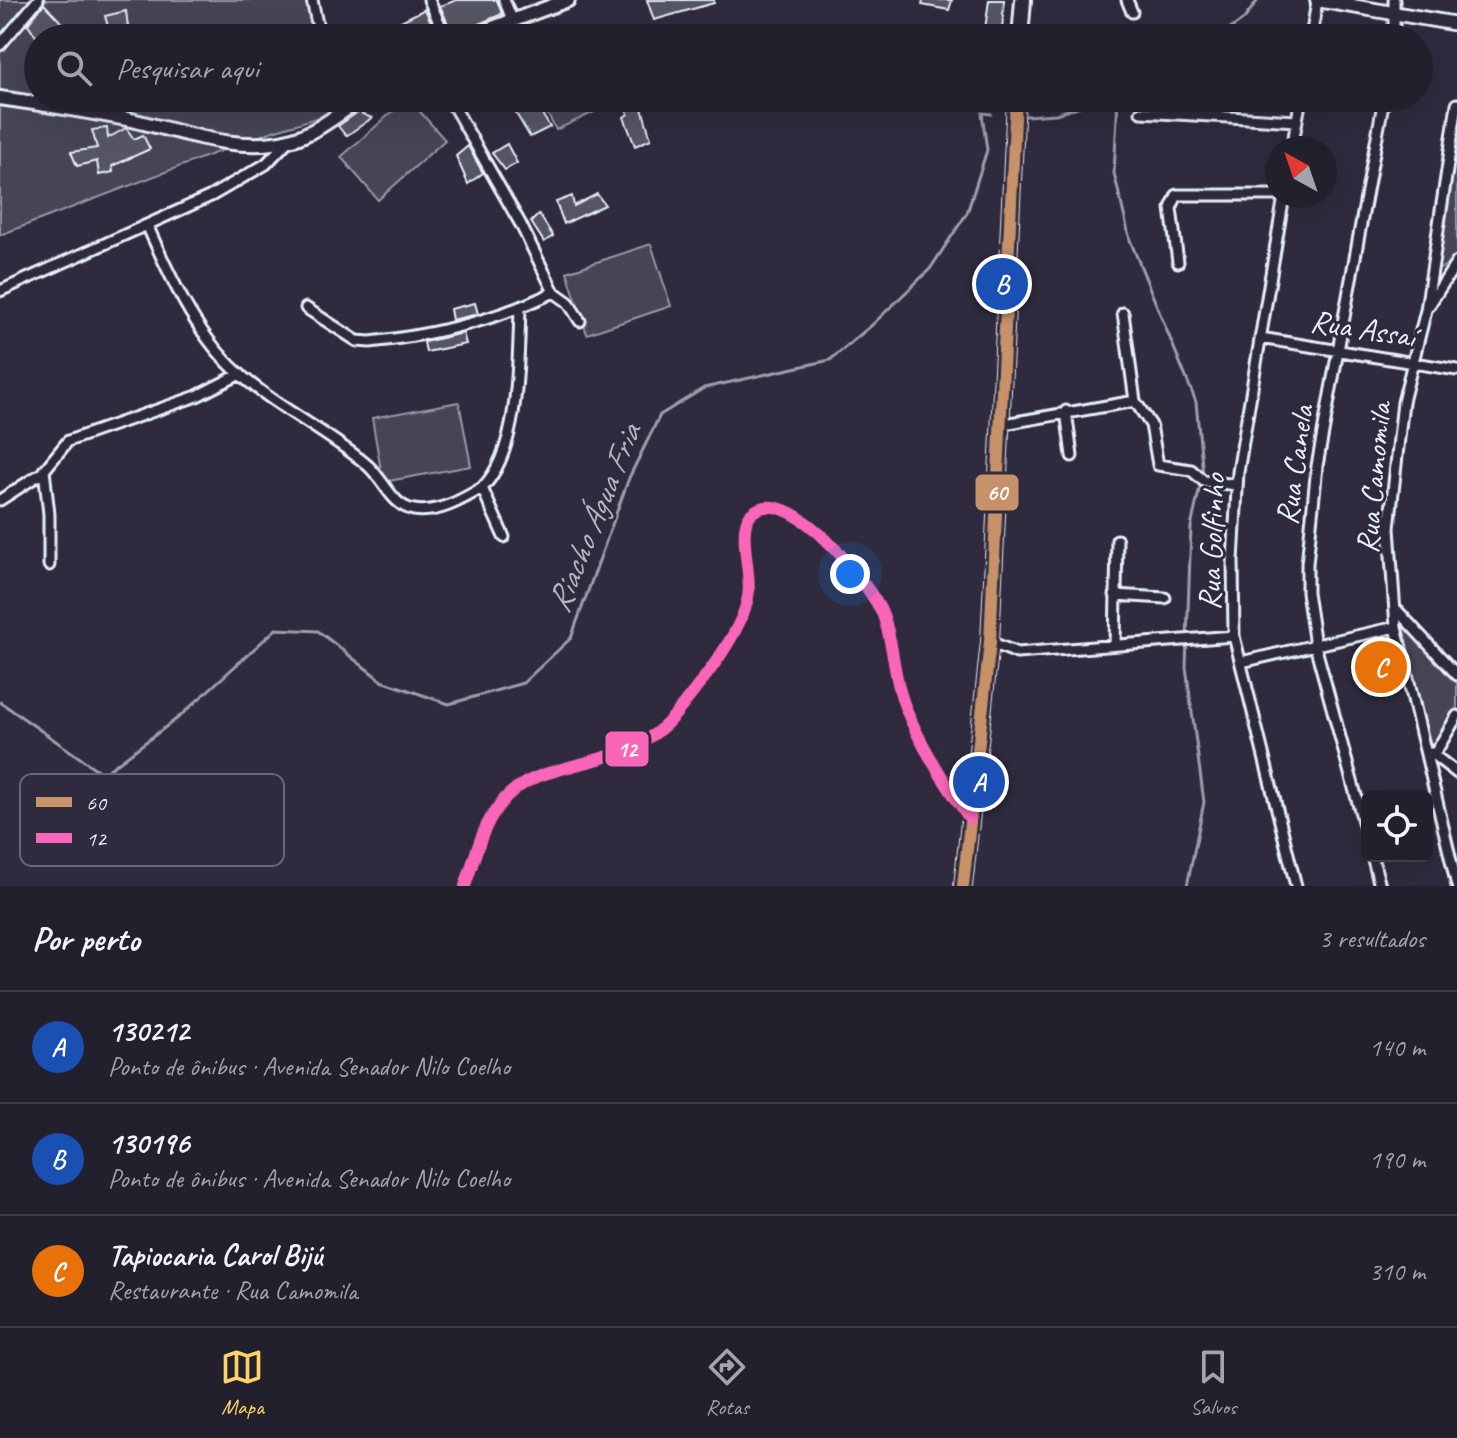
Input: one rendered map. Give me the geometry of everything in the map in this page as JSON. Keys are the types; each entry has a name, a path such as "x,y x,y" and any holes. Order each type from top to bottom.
{"main road":[{"path":"1021,24 1023,0"},
{"path":"963,886 990,642 1004,424 1015,112"}],"street":[{"path":"0,45 38,0"},
{"path":"312,0 317,24"},
{"path":"429,0 440,24"},
{"path":"504,0 512,19"},
{"path":"500,24 568,0"},
{"path":"1127,0 1132,12"},
{"path":"1313,24 1317,0 1394,16 1457,24"},
{"path":"1394,0 1394,24"},
{"path":"0,98 24,102"},
{"name":"Rua Camomila","path":"1457,104 1426,310 1403,402 1389,528 1396,627 1429,751 1457,886"},
{"path":"83,112 228,143 288,141 309,133 335,112"},
{"path":"457,112 520,223 554,292 568,302 580,321"},
{"path":"1141,112 1297,121"},
{"path":"1294,136 1299,112"},
{"name":"Rua Canela","path":"1361,814 1315,645 1307,592 1307,564 1317,466 1381,112"},
{"path":"0,291 147,225 250,174 288,141"},
{"path":"1178,262 1171,208 1177,195 1265,195"},
{"name":"Rua Golfinho","path":"1282,208 1237,485 1233,528 1234,636 1296,886"},
{"path":"147,225 187,306 230,365 366,463 406,507 434,508 458,502 482,488 501,459 508,433 520,309"},
{"name":"Rua Camomila","path":"1426,310 1457,262"},
{"path":"306,308 357,341 370,342 453,329 520,309 554,292"},
{"path":"1123,313 1135,401 1151,425 1158,465 1191,470 1202,480 1237,485"},
{"name":"Rua Assaí","path":"1260,338 1457,370"},
{"path":"0,500 29,484 44,470 58,449 82,433 197,396 240,374"},
{"path":"1004,424 1135,401"},
{"path":"1066,411 1072,456"},
{"path":"44,470 49,514 49,565"},
{"path":"482,488 504,537"},
{"path":"465,886 485,830 503,800 540,776 604,760 635,748 665,727 693,693 734,630 749,597 746,525 753,512 762,508 773,508 802,519 828,542 870,592 888,629 903,703 934,764 970,819"},
{"path":"1115,645 1117,540"},
{"path":"1115,595 1165,598"},
{"path":"1395,608 1457,675"},
{"path":"1241,662 1396,627"},
{"path":"990,642 1017,653 1234,636"},
{"path":"1457,716 1429,751 1457,773"},
{"path":"1374,862 1380,886"}],"shaded area":[{"path":"0,0 307,0 311,24 24,24 24,112 329,114 273,131 0,235"},
{"path":"392,112 420,112 445,140 378,200 341,157"},
{"path":"546,112 594,112 556,130"},
{"path":"1457,136 1457,253 1451,262 1440,269 1436,266"},
{"path":"651,244 671,306 587,334 567,272"},
{"path":"459,402 471,466 383,482 372,418"},
{"path":"1400,622 1457,683 1457,708 1432,747 1419,709"}],"building":[{"path":"457,0 497,0 502,14 479,24 448,24 440,6"},
{"path":"647,0 714,0 714,3 654,20"},
{"path":"923,0 952,0 949,10 922,5"},
{"path":"989,0 1004,0 1002,24 986,24"},
{"path":"44,4 63,24 28,24"},
{"path":"425,9 432,24 403,24 401,21"},
{"path":"126,11 128,24 107,24 105,16"},
{"path":"358,112 372,118 346,136 338,126"},
{"path":"515,112 541,112 550,127 530,137"},
{"path":"643,112 651,139 635,146 624,117"},
{"path":"107,128 108,138 126,128 134,139 143,135 150,149 112,166 113,172 99,175 97,161 77,166 71,152 97,148 92,130"},
{"path":"507,144 517,163 505,170 492,153"},
{"path":"468,146 483,173 468,184 456,156"},
{"path":"597,194 605,205 564,224 556,202 572,196 574,206"},
{"path":"539,214 553,236 544,242 531,222"},
{"path":"475,303 478,314 452,320 450,309"},
{"path":"463,333 466,344 426,352 424,342"},
{"path":"1393,654 1399,670 1367,679 1363,663"}],"waterway":[{"name":"Riacho Água Fria","path":"1237,24 1258,0"},
{"name":"Riacho Água Fria","path":"1026,116 1062,112"},
{"path":"1117,112 1114,173 1130,240 1196,402 1203,475"},
{"name":"Riacho Água Fria","path":"0,702 103,774 179,717 276,629 318,631 382,681 449,704 523,683 571,638 629,478 660,415 704,388 830,360 872,325 930,269 967,213 987,150 982,113 991,114"},
{"path":"1187,886 1204,802 1186,667 1191,527 1201,482"}],"transit line":[{"name":"60","path":"963,886 990,642 1015,112"},
{"name":"12","path":"465,886 488,822 501,803 517,788 537,777 632,747 655,734 685,703 718,659 744,612 749,588 745,530 751,514 767,507 786,511 806,522 863,582 887,626 900,693 910,719 970,819"}],"place":[{"name":"130196","path":"1002,284"},
{"name":"Tapiocaria Carol Bijú","path":"1381,667"},
{"name":"130212","path":"979,782"}]}
